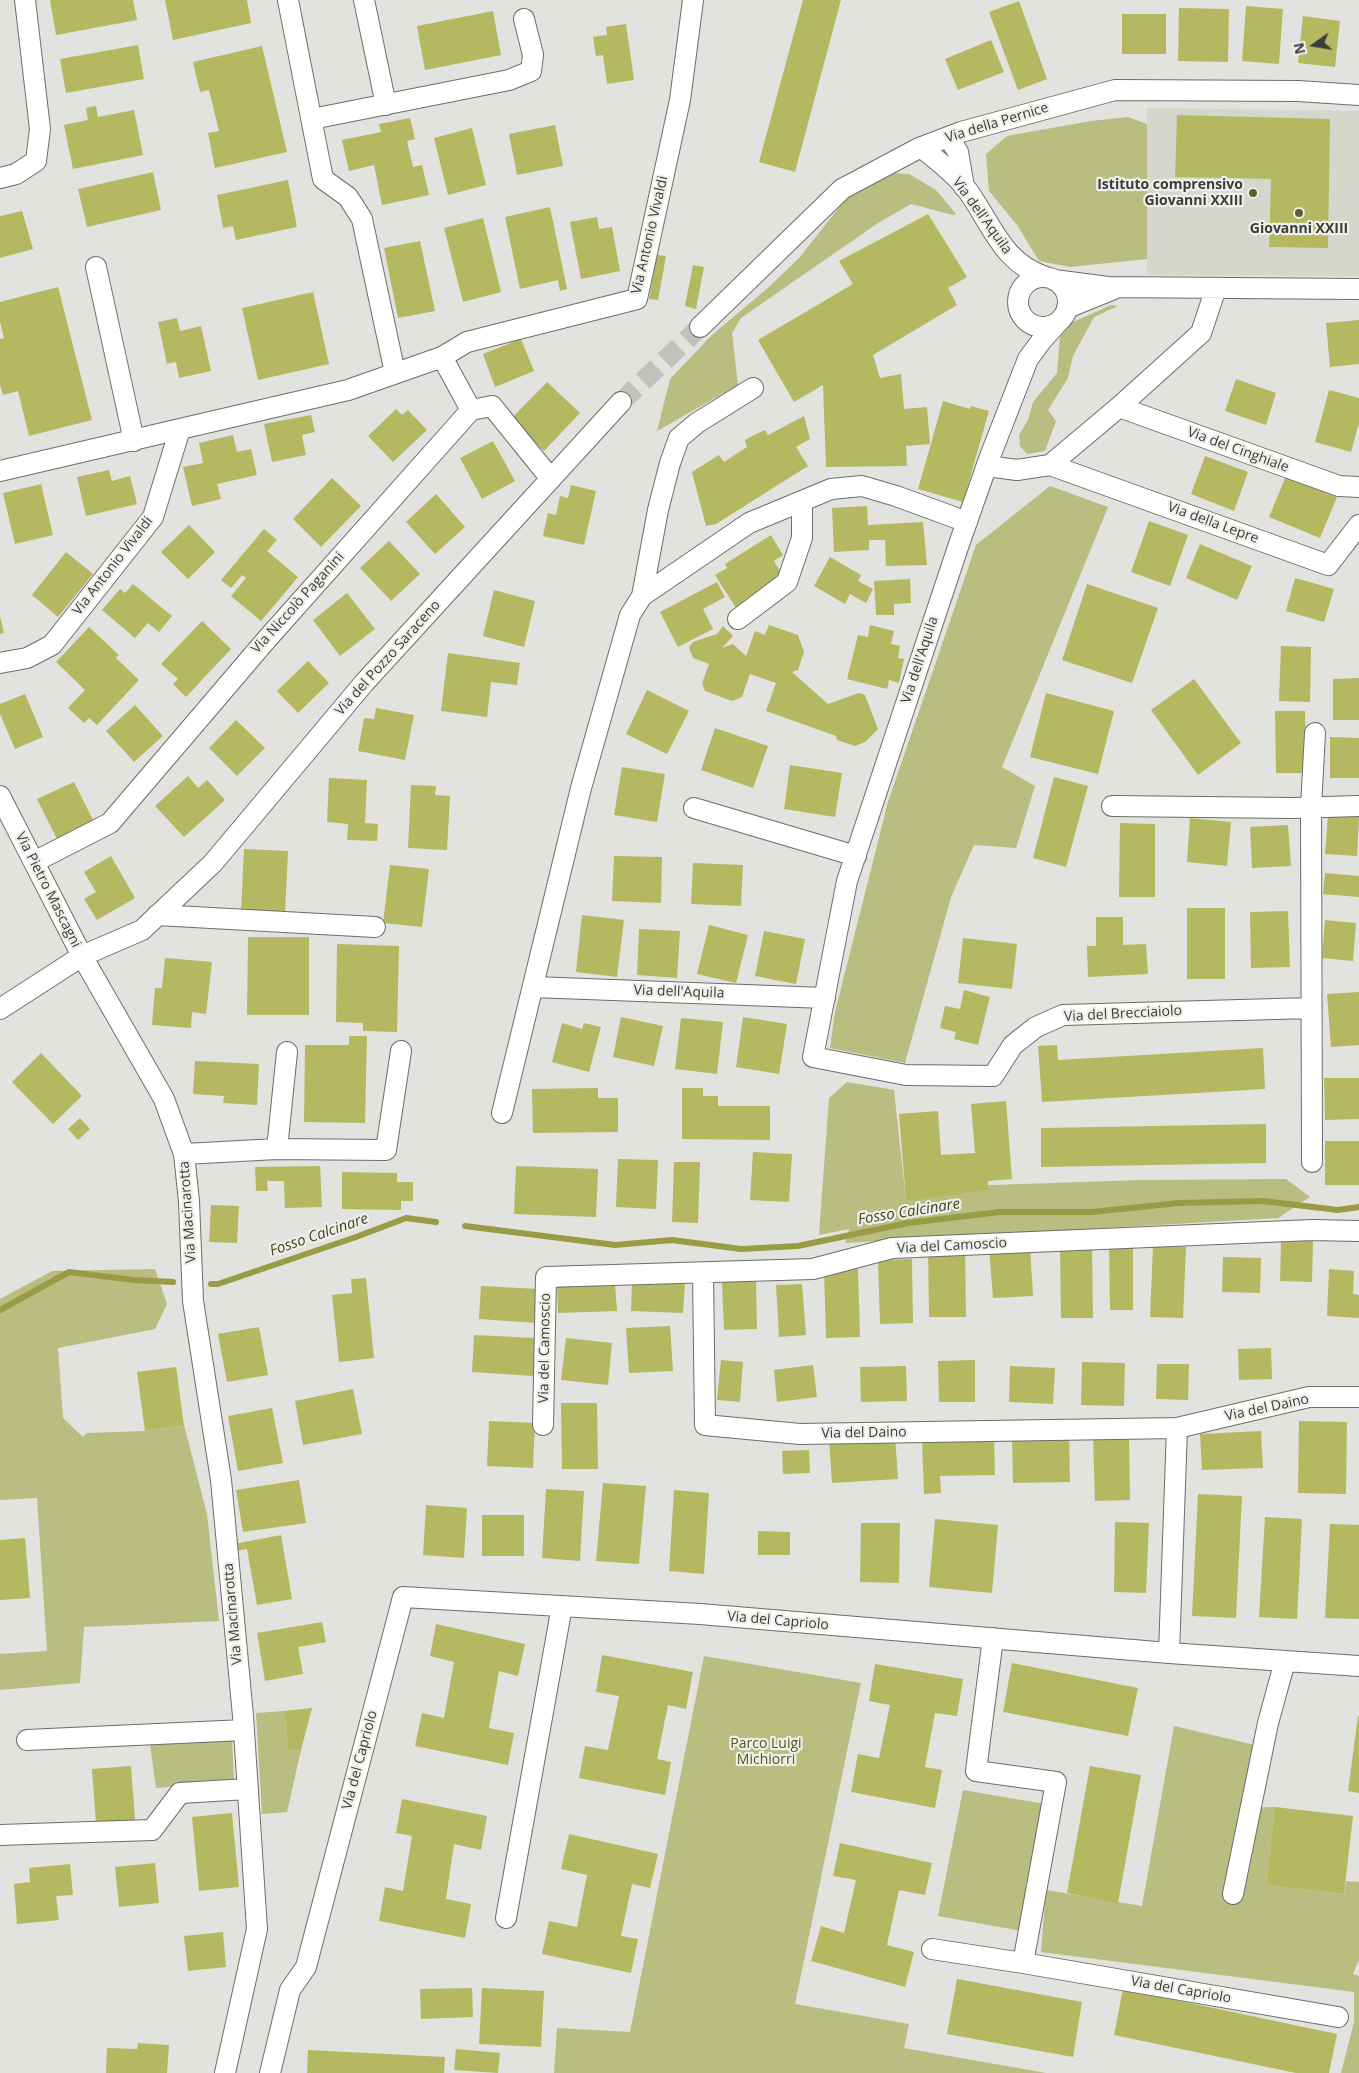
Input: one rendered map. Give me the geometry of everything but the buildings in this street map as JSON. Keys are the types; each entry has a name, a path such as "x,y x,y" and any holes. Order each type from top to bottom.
{"street":[{"path":"0,178 16,174 36,161 40,129 25,0"},
{"path":"288,0 323,179 348,197 362,219 395,373"},
{"path":"364,0 386,105"},
{"name":"Via Antonio Vivaldi","path":"0,471 348,390 442,357 467,342 636,299 680,100 693,0"},
{"path":"312,119 508,80 531,71 533,55 524,19"},
{"name":"Via della Pernice","path":"700,327 842,189 922,148 948,137 1115,90 1298,91 1359,95"},
{"path":"948,137 958,152 964,187"},
{"name":"Via dell'Aquila","path":"922,148 964,187 1006,252 1026,268 1050,279 1119,287 1359,289"},
{"path":"1006,252 1019,296 1019,309 1026,320 1039,327 1047,327 1064,314 1119,287"},
{"path":"96,267 134,441"},
{"path":"1019,296 1026,284 1039,278 1050,279 1066,292 1064,314"},
{"path":"987,466 1017,470 1050,465 1119,407 1200,333 1216,288"},
{"name":"Via dell'Aquila","path":"813,1056 847,881 958,547 1028,360 1064,314"},
{"path":"1026,320 1028,360"},
{"path":"442,357 471,410 492,406 551,478"},
{"path":"502,1113 583,778 630,616 642,596 658,510 670,463 679,438 697,423 753,388"},
{"name":"Via del Pozzo Saraceno","path":"0,1009 82,956 142,930 213,863 364,683 621,402"},
{"name":"Via del Cinghiale","path":"1119,407 1339,486 1359,486"},
{"name":"Via Niccolò Paganini","path":"34,862 110,823 267,639 471,410"},
{"name":"Via Antonio Vivaldi","path":"0,663 27,658 52,645 153,517 180,429"},
{"name":"Via della Lepre","path":"1050,465 1328,565 1359,525"},
{"path":"642,596 749,523 831,489 862,486 896,496 967,522"},
{"path":"738,619 786,582 802,538 802,501"},
{"path":"1312,1162 1311,807 1314,733"},
{"name":"Via Pietro Mascagni","path":"0,796 82,956"},
{"path":"1112,806 1359,806"},
{"path":"694,808 856,856"},
{"path":"157,915 375,927"},
{"name":"Via Macinarotta","path":"82,956 164,1099 184,1154 189,1200 193,1301 221,1480 244,1730 257,1929 225,2073"},
{"name":"Via dell'Aquila","path":"532,987 825,998"},
{"name":"Via del Brecciaiolo","path":"813,1056 906,1075 994,1076 1013,1045 1036,1026 1063,1014 1311,1008"},
{"name":"Via Macinarotta","path":"184,1154 276,1149 386,1150 401,1051"},
{"path":"276,1149 286,1052"},
{"name":"Via del Camoscio","path":"543,1425 546,1277 813,1269 892,1248 1312,1230 1359,1231"},
{"name":"Via del Daino","path":"703,1273 705,1425 800,1434 1176,1428 1309,1397 1359,1396"},
{"path":"1169,1652 1176,1428"},
{"name":"Via del Capriolo","path":"270,2073 290,1990 306,1967 403,1597 700,1614 1359,1666"},
{"path":"506,1918 562,1606"},
{"path":"993,1638 976,1771 1056,1782 1023,1963"},
{"path":"1233,1894 1268,1723 1285,1661"},
{"path":"27,1740 244,1730"},
{"path":"0,1835 152,1830 180,1793 247,1789"},
{"name":"Via del Capriolo","path":"932,1949 1338,2017"}],"shaded area":[{"name":"Istituto comprensivo Giovanni XXIII","path":"1147,108 1359,111 1359,276 1147,275"}],"green space":[{"path":"1128,117 1147,124 1147,259 1070,267 1039,261 1017,225 989,191 986,154 1007,136 1091,121"},
{"path":"893,173 909,174 936,190 956,214 953,215 911,204 878,223 741,318 732,333 738,385 657,431 670,379 712,335 769,287 799,258 853,190 879,175"},
{"path":"1111,305 1118,306 1094,317 1073,356 1068,378 1048,410 1056,421 1045,451 1027,454 1020,446 1019,435 1028,420 1033,402 1057,373 1060,337 1071,323"},
{"path":"1050,486 1108,507 1002,767 1035,786 1016,848 974,845 951,897 905,1063 830,1048 835,1012 888,802 976,545"},
{"path":"847,1082 894,1090 906,1201 963,1186 1141,1180 1286,1179 1310,1197 1278,1218 845,1243 849,1229 819,1235 829,1098"},
{"path":"155,1269 167,1304 155,1329 58,1348 63,1418 83,1437 87,1433 145,1431 184,1425 207,1514 219,1621 84,1627 80,1683 0,1690 0,1654 47,1651 37,1498 0,1500 0,1299 52,1271"},
{"name":"Parco Luigi Michiorri","path":"704,1656 861,1683 795,2004 909,2024 904,2048 1046,2073 554,2073 557,2028 630,2032"},
{"path":"284,1711 288,1751 301,1750 287,1812 262,1814 256,1713"},
{"path":"1174,1726 1255,1745 1242,1808 1275,1807 1266,1885 1344,1894 1346,1881 1359,1882 1359,1960 1353,1974 1359,1976 1359,2073 1341,2073 1354,2022 1354,1992 1041,1952 1046,1890 1142,1906"},
{"path":"232,1739 234,1782 156,1788 150,1744"},
{"path":"963,1790 1045,1804 1022,1931 938,1916"}],"waterway":[{"name":"Fosso Calcinare","path":"465,1226 615,1245 672,1240 741,1249 798,1246 908,1223 1000,1212 1092,1212 1179,1203 1263,1201 1338,1210 1359,1207"},
{"name":"Fosso Calcinare","path":"211,1284 218,1284 406,1218 436,1222"},
{"name":"Fosso Calcinare","path":"0,1310 69,1272 134,1280 173,1282"}],"tunnel":[{"path":"621,402 700,327"}],"place":[{"name":"Istituto comprensivo Giovanni XXIII","path":"1253,193"},
{"name":"Giovanni XXIII","path":"1299,213"}]}
